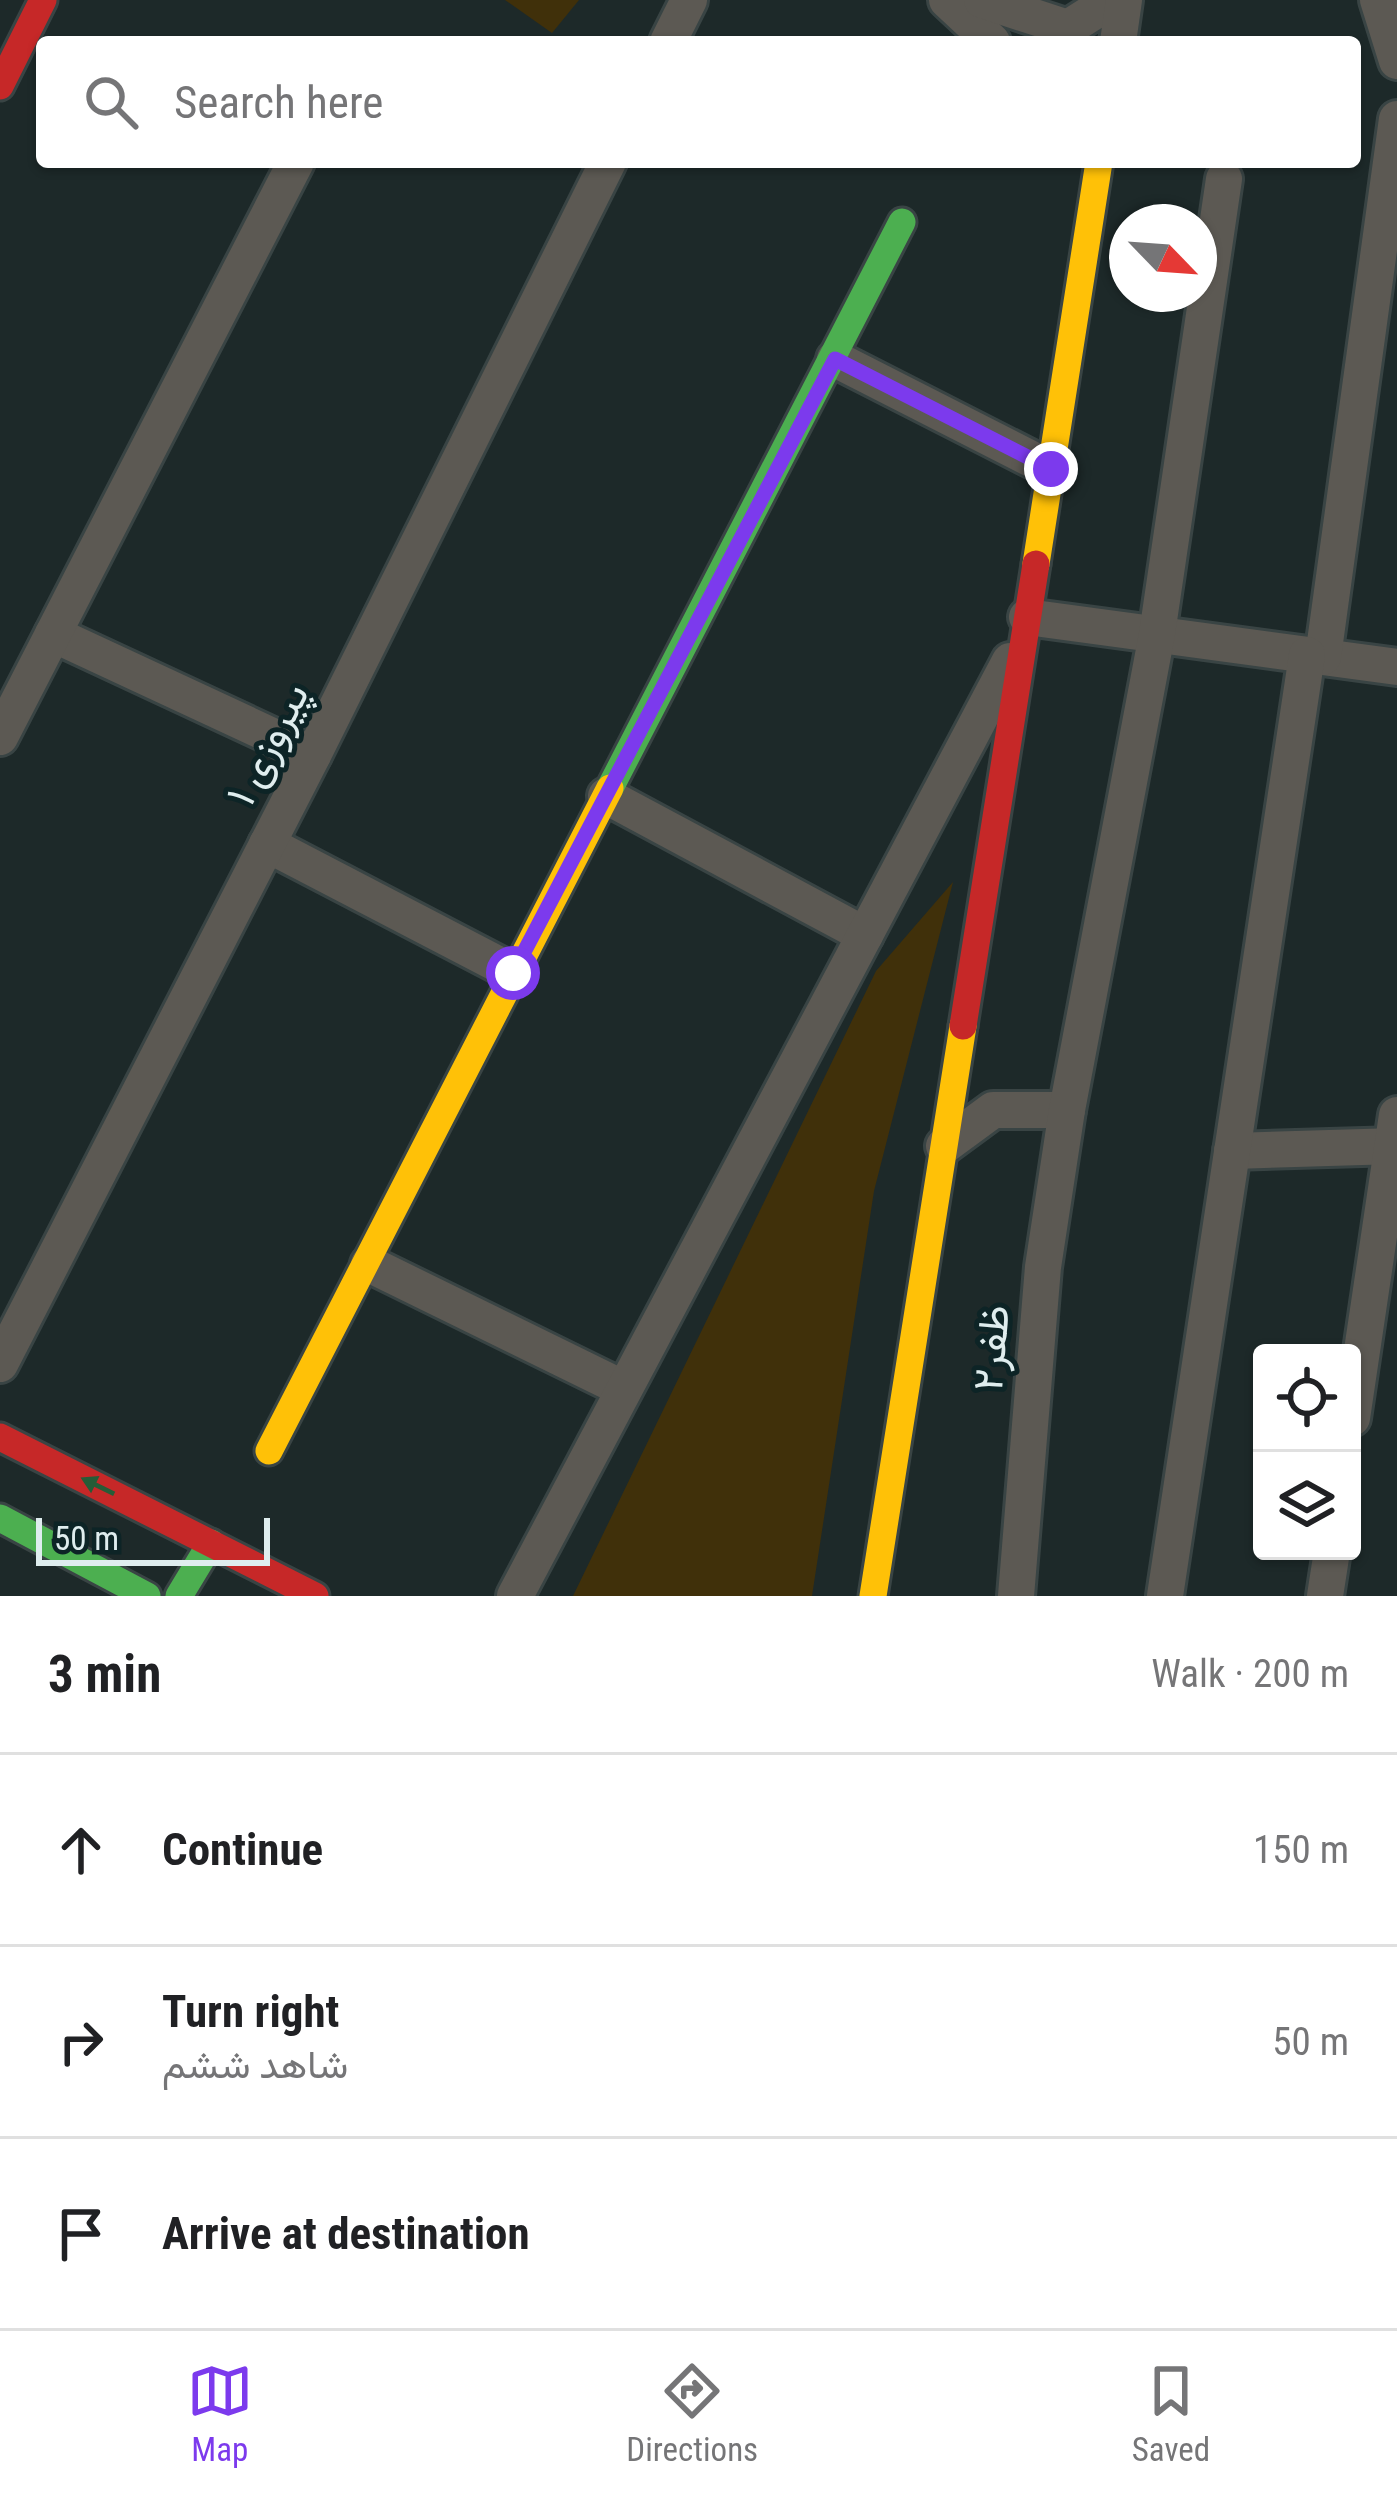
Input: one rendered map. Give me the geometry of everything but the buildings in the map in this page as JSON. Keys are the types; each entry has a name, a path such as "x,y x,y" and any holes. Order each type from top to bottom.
{"street":[{"path":"0,86 43,0"},
{"path":"671,36 688,0"},
{"path":"947,0 986,36"},
{"path":"982,0 1068,28 1112,0"},
{"path":"1119,36 1124,0"},
{"path":"1377,0 1397,5"},
{"path":"1377,0 1397,61"},
{"path":"1165,1596 1397,119"},
{"path":"0,737 293,168"},
{"name":"پیروزی ۱","path":"0,1364 313,755 605,168"},
{"path":"1073,168 1091,214"},
{"path":"873,1596 1098,168"},
{"name":"ظفر۲","path":"1016,1596 1043,1267 1066,1109 1157,634 1224,179"},
{"path":"269,1451 902,222"},
{"path":"835,359 1051,469"},
{"path":"1026,625 1157,634 1397,667"},
{"path":"514,1596 1026,625"},
{"path":"52,634 313,755"},
{"path":"606,796 865,935"},
{"path":"267,844 513,973"},
{"path":"944,1146 993,1110 1066,1109"},
{"path":"1232,1151 1396,1135 1361,1360"},
{"path":"369,1264 624,1389"},
{"path":"0,1437 314,1596"},
{"path":"0,1518 147,1596"},
{"path":"179,1596 212,1543"},
{"path":"1325,1596 1331,1560"}],"shaded area":[{"path":"505,0 579,0 552,33"},
{"path":"953,882 874,1191 812,1596 573,1596 876,971"}],"traffic: fast":[{"path":"610,788 902,222"},
{"path":"0,1518 147,1596"},
{"path":"179,1596 211,1543"}],"traffic: slow":[{"path":"1036,564 1098,168"},
{"path":"269,1451 610,788"},
{"path":"873,1596 963,1026"}],"traffic: jam":[{"path":"0,86 43,0"},
{"path":"963,1026 1036,564"},
{"path":"0,1437 315,1596"}],"route":[{"path":"513,973 835,359 1051,469"}]}
